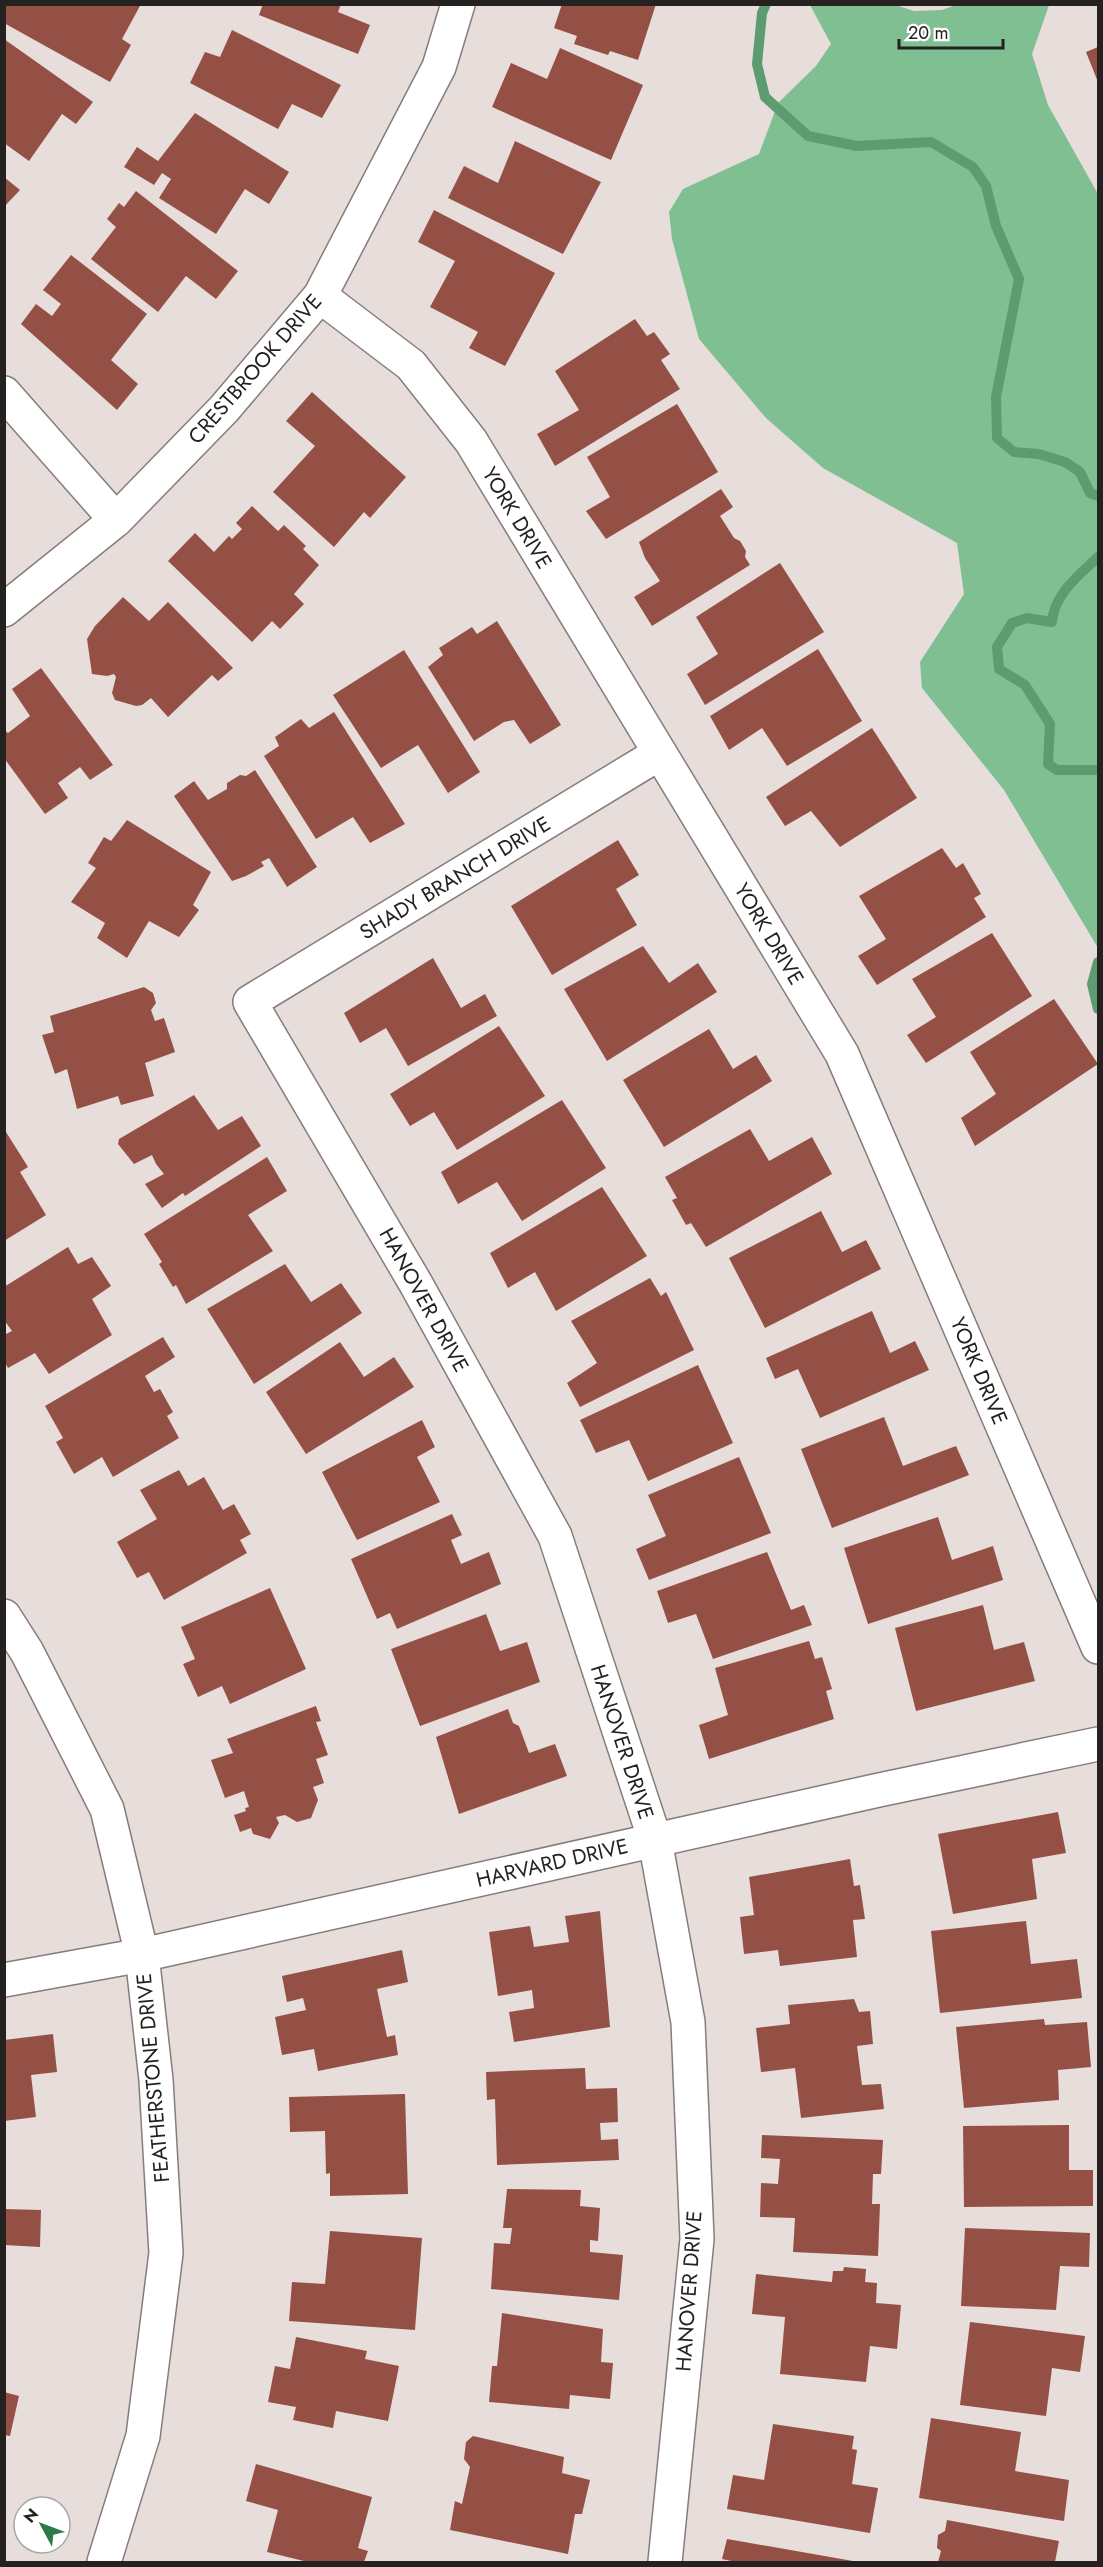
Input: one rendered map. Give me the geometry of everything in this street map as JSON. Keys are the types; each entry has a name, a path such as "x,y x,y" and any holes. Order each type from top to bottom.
{"street":[{"name":"CRESTBROOK DRIVE","path":"4,610 116,520 224,409 320,296 439,67 458,4"},
{"name":"YORK DRIVE","path":"320,296 411,365 471,441 842,1054 1098,1647"},
{"path":"4,393 116,520"},
{"name":"SHADY BRANCH DRIVE","path":"250,1002 660,753"},
{"name":"HANOVER DRIVE","path":"250,1002 416,1284 555,1536 655,1840 688,2022 697,2239 665,2562"},
{"name":"FEATHERSTONE DRIVE","path":"4,1616 27,1652 107,1809 142,1955 156,2080 166,2253 143,2436 104,2562"},
{"name":"HARVARD DRIVE","path":"4,1980 142,1955 1098,1744"}],"green space":[{"path":"959,4 1049,5 1032,54 1048,105 1098,194 1098,948 1004,790 922,688 920,662 964,594 957,543 823,468 766,418 699,339 672,239 669,212 683,189 759,154 778,103 816,66 831,44 810,5 895,5 914,11 942,10"}],"building":[{"path":"4,4 141,4 122,39 131,45 110,82 4,23"},
{"path":"263,4 341,4 338,12 370,25 358,54 259,15"},
{"path":"562,4 656,4 638,60 610,51 608,55 574,44 577,36 554,28"},
{"path":"232,30 341,85 322,118 292,104 278,129 190,83 205,52 220,57"},
{"path":"4,39 93,102 76,124 62,114 29,161 4,143"},
{"path":"1098,47 1098,82 1086,52"},
{"path":"560,48 643,85 611,160 492,107 511,63 547,79"},
{"path":"195,113 289,172 269,204 245,189 216,234 159,198 171,179 162,173 154,185 124,167 137,147 158,161"},
{"path":"515,141 601,182 563,254 448,198 464,166 498,183"},
{"path":"4,177 20,190 4,207"},
{"path":"136,191 238,271 216,299 186,276 158,312 91,259 116,227 107,219 119,203 124,207"},
{"path":"434,210 555,273 505,366 469,348 478,332 430,307 455,261 418,242"},
{"path":"71,255 147,314 111,360 138,384 117,410 21,324 36,304 52,316 61,304 43,290"},
{"path":"635,319 647,336 654,332 670,354 661,360 680,389 555,466 537,434 579,410 555,371"},
{"path":"312,392 406,477 370,518 364,512 334,547 273,492 315,446 286,421"},
{"path":"677,404 718,472 606,539 586,511 610,497 587,457"},
{"path":"721,489 733,507 720,516 734,538 740,541 750,565 652,626 634,597 660,581 645,558 639,542"},
{"path":"252,506 278,531 284,525 306,546 303,549 319,565 294,594 304,604 280,629 272,621 252,642 168,561 195,533 214,552 229,536 232,539 242,529 236,523"},
{"path":"780,563 824,632 705,705 687,674 718,654 696,617"},
{"path":"123,597 149,621 168,602 233,668 218,681 212,675 168,717 151,698 142,705 136,706 115,700 112,693 116,677 114,674 107,676 92,674 87,639 95,626"},
{"path":"497,621 561,725 530,744 514,720 504,722 474,741 428,667 443,655 439,648 472,627 477,634"},
{"path":"818,649 862,721 787,766 762,728 729,750 710,716"},
{"path":"404,650 480,772 448,793 418,745 381,768 333,695"},
{"path":"41,668 113,765 90,780 80,767 58,783 68,798 45,814 4,758 4,730 8,733 30,716 12,689"},
{"path":"334,712 405,824 370,843 353,817 316,839 264,756 279,746 275,737 301,719 309,728"},
{"path":"872,728 917,798 840,847 811,811 785,826 766,797"},
{"path":"255,770 317,867 287,887 269,858 261,862 264,866 232,881 174,796 194,781 208,800 227,789 227,783"},
{"path":"127,820 211,872 193,905 199,910 179,937 149,921 127,958 97,938 105,923 71,902 96,868 88,863 104,837 111,841"},
{"path":"618,840 639,875 616,889 637,925 552,975 511,906"},
{"path":"942,848 956,868 963,863 981,894 974,898 986,917 877,985 858,956 886,939 859,896"},
{"path":"992,933 1032,996 926,1063 907,1035 936,1017 912,979"},
{"path":"643,946 669,983 698,963 717,992 607,1061 564,989"},
{"path":"433,958 461,1008 485,994 497,1016 408,1066 386,1028 360,1043 344,1013"},
{"path":"144,987 153,993 156,1003 151,1010 155,1021 164,1018 175,1052 145,1063 154,1096 121,1105 118,1096 77,1109 67,1069 55,1074 42,1035 54,1032 50,1016"},
{"path":"1054,999 1098,1064 975,1146 961,1118 996,1094 970,1052"},
{"path":"499,1026 545,1096 457,1150 434,1112 410,1126 390,1094"},
{"path":"709,1029 733,1069 756,1055 772,1081 664,1147 623,1080"},
{"path":"194,1095 218,1130 242,1116 261,1146 185,1196 183,1193 162,1208 145,1184 164,1174 152,1155 134,1164 118,1144 119,1139"},
{"path":"562,1100 606,1168 522,1221 497,1182 458,1204 441,1172"},
{"path":"750,1129 769,1161 812,1137 832,1174 706,1247 691,1223 686,1225 672,1200 677,1198 665,1177"},
{"path":"6,1132 28,1167 20,1172 46,1215 4,1241"},
{"path":"267,1157 287,1191 248,1215 273,1251 186,1304 176,1285 173,1287 159,1264 162,1262 144,1234"},
{"path":"602,1187 647,1256 556,1311 535,1272 508,1288 490,1253"},
{"path":"821,1211 842,1252 866,1240 881,1269 765,1328 729,1258"},
{"path":"68,1247 78,1264 92,1257 111,1286 92,1299 112,1335 49,1374 35,1353 8,1368 4,1361 4,1335 12,1331 4,1320 4,1287"},
{"path":"285,1264 311,1302 341,1283 362,1313 254,1384 207,1309"},
{"path":"650,1278 661,1296 666,1292 694,1350 580,1407 567,1383 597,1363 571,1321"},
{"path":"872,1311 890,1353 915,1341 929,1370 820,1418 798,1369 775,1379 766,1358"},
{"path":"163,1337 175,1357 145,1376 154,1392 160,1389 173,1412 167,1416 179,1438 113,1477 102,1457 74,1474 56,1442 63,1438 45,1406"},
{"path":"340,1342 364,1377 394,1357 414,1387 306,1454 266,1392"},
{"path":"698,1365 733,1443 648,1481 629,1440 596,1453 580,1420"},
{"path":"884,1417 903,1466 956,1446 969,1475 832,1528 801,1449"},
{"path":"422,1420 435,1447 417,1457 440,1502 357,1540 322,1472"},
{"path":"739,1457 771,1533 649,1580 636,1549 666,1536 648,1495"},
{"path":"179,1470 188,1486 204,1477 223,1510 234,1504 251,1534 240,1540 247,1553 164,1600 149,1572 137,1578 117,1542 157,1519 140,1490"},
{"path":"452,1514 462,1535 451,1540 461,1564 489,1552 501,1584 397,1629 390,1613 377,1619 351,1559"},
{"path":"938,1517 952,1560 993,1546 1003,1580 868,1624 844,1548"},
{"path":"767,1552 791,1610 804,1605 812,1625 713,1659 696,1614 668,1623 657,1591"},
{"path":"270,1588 306,1669 230,1704 222,1686 198,1697 183,1664 195,1659 181,1627"},
{"path":"983,1605 994,1650 1024,1642 1035,1681 916,1711 895,1628"},
{"path":"486,1614 500,1651 527,1642 540,1682 420,1726 391,1649"},
{"path":"809,1641 815,1659 822,1657 832,1689 826,1691 834,1719 709,1759 699,1725 728,1715 715,1668"},
{"path":"316,1706 321,1721 316,1722 328,1755 316,1759 324,1783 313,1787 318,1800 311,1818 297,1822 285,1815 276,1817 279,1823 270,1839 253,1834 251,1828 240,1832 234,1815 246,1811 245,1808 249,1807 244,1791 225,1798 211,1760 233,1753 227,1739"},
{"path":"508,1709 513,1723 519,1726 529,1753 555,1744 567,1776 459,1814 436,1737"},
{"path":"1058,1812 1066,1853 1032,1859 1037,1899 953,1914 938,1834"},
{"path":"850,1859 854,1886 860,1885 865,1919 853,1920 857,1957 780,1966 778,1950 744,1954 740,1917 754,1915 749,1877"},
{"path":"600,1911 610,2027 514,2042 509,2012 534,2008 532,1990 498,1996 489,1932 530,1926 534,1947 569,1942 565,1916"},
{"path":"1026,1921 1031,1964 1077,1959 1082,1998 940,2013 931,1931"},
{"path":"402,1950 408,1982 377,1989 387,2037 395,2035 398,2055 318,2071 314,2049 282,2055 275,2017 306,2010 303,1998 287,2002 282,1976"},
{"path":"854,1999 859,2012 870,2011 873,2044 857,2046 862,2085 881,2084 884,2109 801,2118 795,2068 761,2072 756,2028 790,2024 788,2005"},
{"path":"1044,2019 1045,2025 1087,2022 1091,2067 1058,2070 1059,2100 964,2108 956,2027"},
{"path":"53,2034 57,2072 31,2075 36,2117 4,2121 4,2040"},
{"path":"585,2068 586,2089 617,2088 618,2122 600,2123 601,2140 618,2139 619,2160 497,2165 495,2099 487,2100 486,2072"},
{"path":"405,2094 408,2194 330,2196 330,2173 326,2174 325,2131 290,2132 289,2097"},
{"path":"1069,2125 1069,2170 1093,2170 1093,2206 964,2207 963,2126"},
{"path":"762,2135 883,2140 881,2174 873,2174 872,2204 880,2204 878,2256 793,2252 795,2218 760,2217 761,2183 778,2184 780,2159 761,2158"},
{"path":"507,2189 581,2190 580,2206 600,2208 598,2241 590,2240 590,2252 623,2255 619,2300 491,2289 494,2243 510,2244 512,2228 503,2228"},
{"path":"4,2209 41,2210 40,2247 4,2245"},
{"path":"965,2228 1090,2233 1089,2267 1060,2266 1056,2310 961,2306"},
{"path":"330,2231 422,2238 415,2330 289,2321 292,2282 325,2284"},
{"path":"844,2267 866,2269 865,2282 877,2283 876,2303 901,2305 897,2349 870,2346 866,2382 780,2374 785,2317 752,2314 756,2274 832,2282 833,2271 843,2271"},
{"path":"502,2313 603,2329 601,2362 613,2363 610,2399 570,2395 569,2409 489,2402 492,2366 497,2366"},
{"path":"970,2322 1085,2336 1080,2372 1052,2368 1046,2416 960,2405"},
{"path":"296,2337 367,2351 365,2359 399,2366 388,2421 336,2411 333,2428 293,2420 296,2407 268,2402 275,2366 290,2369"},
{"path":"4,2392 19,2396 10,2436 4,2435"},
{"path":"931,2418 1021,2432 1015,2471 1069,2480 1064,2521 919,2498"},
{"path":"773,2424 854,2436 852,2449 857,2450 852,2484 878,2488 870,2533 727,2509 733,2475 764,2480"},
{"path":"473,2436 564,2457 562,2473 590,2480 582,2514 575,2514 568,2554 450,2530 455,2501 462,2504 470,2467 464,2459 466,2442"},
{"path":"256,2464 372,2497 358,2548 368,2551 364,2562 308,2562 267,2552 278,2510 246,2501"},
{"path":"947,2520 1059,2541 1055,2562 938,2562 941,2551 937,2548 938,2535 945,2531"},
{"path":"727,2539 853,2561 736,2562 722,2559"}],"waterway":[{"path":"766,4 762,13 757,64 765,97 808,136 857,146 931,142 973,167 986,186 996,226 1019,279 996,397 997,438 1014,452 1039,454 1065,462 1080,472 1090,493 1098,496"},
{"path":"1098,557 1062,594 1052,622 1027,618 1012,623 997,647 999,669 1025,685 1050,724 1048,764 1057,770 1098,770"},
{"path":"1098,962 1092,984 1098,1009"}]}
